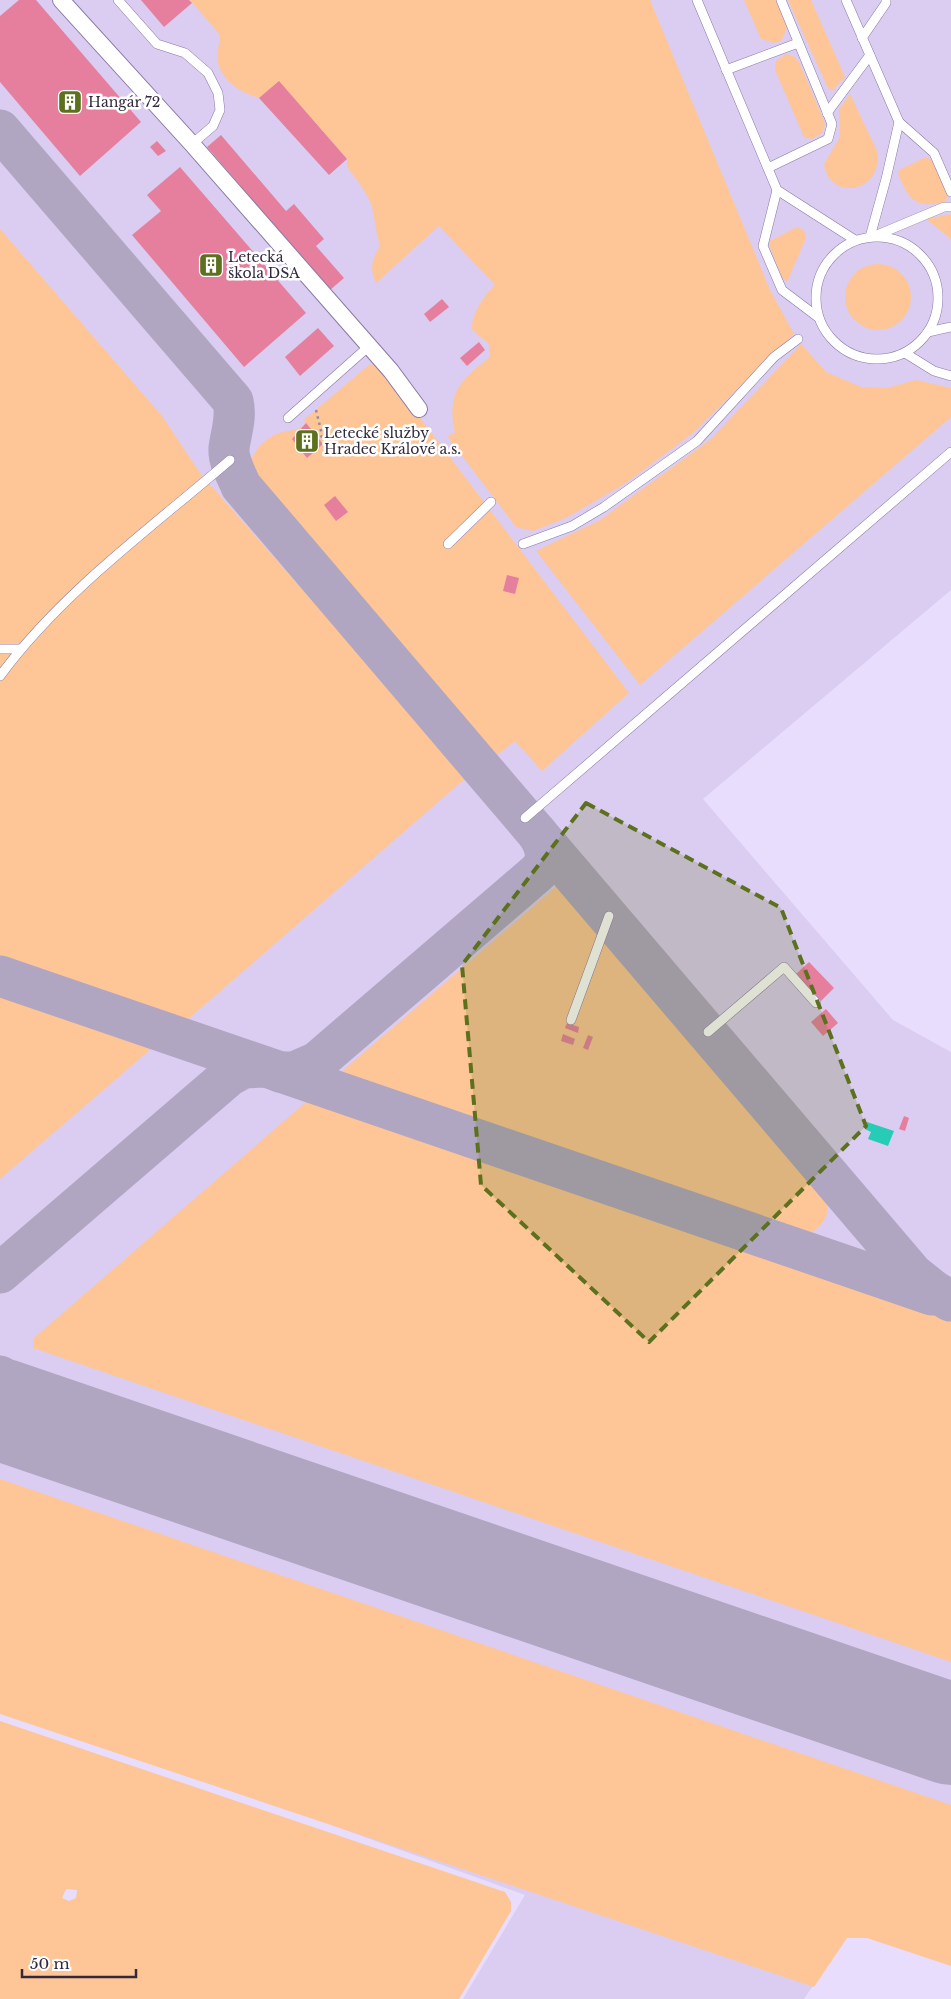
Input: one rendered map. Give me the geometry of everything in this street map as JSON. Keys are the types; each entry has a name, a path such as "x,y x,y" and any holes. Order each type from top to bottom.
{"street":[{"path":"61,0 192,144 391,371 419,409"}],"lane":[{"path":"118,0 157,44 185,53 208,73 218,93 220,110 213,126 192,144"},
{"path":"697,0 777,190 855,240"},
{"path":"768,168 828,139 832,124 780,0"},
{"path":"846,0 899,122 934,153 951,192"},
{"path":"862,38 886,3 886,0"},
{"path":"726,70 798,43"},
{"path":"827,113 870,55"},
{"path":"872,236 899,122"},
{"path":"777,190 763,246 782,290 819,318"},
{"path":"872,236 887,237 910,245 928,262 934,273 938,291 938,310 928,332 905,352 889,358 871,359 854,355 839,346 827,333 819,318 816,295 821,272 835,253 855,240 872,236 944,207 951,207"},
{"path":"928,332 951,327"},
{"path":"523,544 572,526 604,508 681,452 697,440 774,357 798,339"},
{"path":"288,418 368,347"},
{"path":"905,352 934,372 951,376"},
{"path":"525,818 951,452"},
{"path":"0,676 20,649 55,610 230,460"},
{"path":"448,544 491,502"},
{"path":"0,649 20,649"},
{"path":"571,1020 609,916"},
{"path":"708,1032 784,967 816,1003"}],"path":[{"path":"314,396 321,438"}],"highlighted area":[{"path":"586,803 781,908 866,1126 649,1342 481,1185 462,965"}],"shaded area":[{"path":"0,0 951,0 951,590 703,799 893,1020 951,1052 951,1958 854,1925 804,1999 463,1999 525,1895 124,1750 0,1712"},
{"path":"190,0 650,0 770,290 794,334 693,433 626,483 568,517 546,526 532,531 516,527 447,436 455,433 453,407 454,397 458,388 471,373 490,357 489,344 471,329 479,305 495,285 439,226 376,283 372,264 380,246 372,207 364,191 347,167 347,159 279,82 259,98 240,90 224,76 220,70 217,56 220,35"},
{"path":"744,0 776,0 787,27 782,40 774,43 761,39"},
{"path":"788,0 811,0 845,77 832,91 828,88"},
{"path":"786,54 793,56 799,62 825,124 822,133 812,139 804,137 775,70 776,61"},
{"path":"850,94 877,151 877,165 872,176 865,184 855,188 845,188 835,184 828,176 824,164 840,137 839,109"},
{"path":"926,157 933,161 948,195 945,202 927,204 914,200 906,190 898,174 901,169"},
{"path":"951,214 951,239 926,219"},
{"path":"797,227 804,230 806,238 787,282 782,278 768,242"},
{"path":"0,229 162,416 200,473 467,777 186,1021 0,958"},
{"path":"878,264 891,267 901,274 908,284 911,297 908,310 901,320 891,327 878,330 865,327 855,320 848,310 845,297 848,284 855,274 865,267"},
{"path":"801,344 826,372 861,387 887,388 916,380 951,388 951,417 640,685 536,551 600,520 711,439"},
{"path":"370,364 383,369 629,693 542,771 515,741 496,756 255,478 249,465 254,454 266,440 277,434 298,429 306,424 304,420"},
{"path":"558,885 824,1195 827,1208 826,1218 810,1234 339,1074"},
{"path":"0,997 151,1049 0,1179"},
{"path":"306,1102 951,1321 951,1662 33,1348 34,1338"},
{"path":"867,1122 894,1131 888,1146 868,1139 871,1132 865,1129"},
{"path":"0,1479 951,1805 951,1966 867,1938 847,1938 814,1987 0,1714"},
{"path":"0,1721 505,1892 511,1902 511,1911 459,1999 0,1999","holes":["66,1889 77,1890 76,1898 69,1901 62,1898"]}],"building":[{"name":"Hangár 72","path":"19,0 36,0 141,122 80,176 0,82 0,16"},
{"path":"141,0 189,0 192,3 164,27"},
{"path":"279,81 347,159 329,175 259,98"},
{"path":"221,135 286,211 294,204 324,239 316,246 344,278 330,290 207,147"},
{"path":"157,141 166,151 158,156 150,147"},
{"name":"Letecká škola DSA","path":"180,167 306,313 244,367 132,235 161,211 147,195"},
{"path":"442,299 449,307 430,322 424,314"},
{"path":"318,328 334,346 300,376 285,357"},
{"path":"479,342 485,350 467,366 460,358"},
{"name":"Letecké služby Hradec Králové a.s.","path":"306,423 323,444 307,458 292,439"},
{"path":"335,496 348,512 336,521 324,505"},
{"path":"507,575 519,578 515,594 503,591"},
{"path":"809,962 834,988 821,1001 796,974"},
{"path":"826,1009 838,1023 823,1036 811,1022"},
{"path":"567,1023 579,1027 578,1033 565,1028"},
{"path":"563,1034 575,1039 573,1045 561,1041"},
{"path":"588,1035 593,1037 588,1050 583,1048"},
{"path":"904,1116 909,1118 905,1131 899,1129"}],"taxiway":[{"path":"0,130 233,401 234,419 229,453 241,486 913,1274 950,1301"},
{"path":"280,1072 294,1072 317,1062 537,873 544,864 545,859 543,843 537,833"},
{"path":"0,976 932,1295"},
{"path":"0,1273 229,1076 244,1068 265,1067"},
{"path":"0,1376 15,1399 36,1416 187,1470"}],"runway":[{"path":"0,1409 951,1734"}],"place":[{"name":"Hangár 72","path":"70,102"},
{"name":"Letecká škola DSA","path":"211,265"},
{"name":"Letecké služby Hradec Králové a.s.","path":"307,441"}]}
